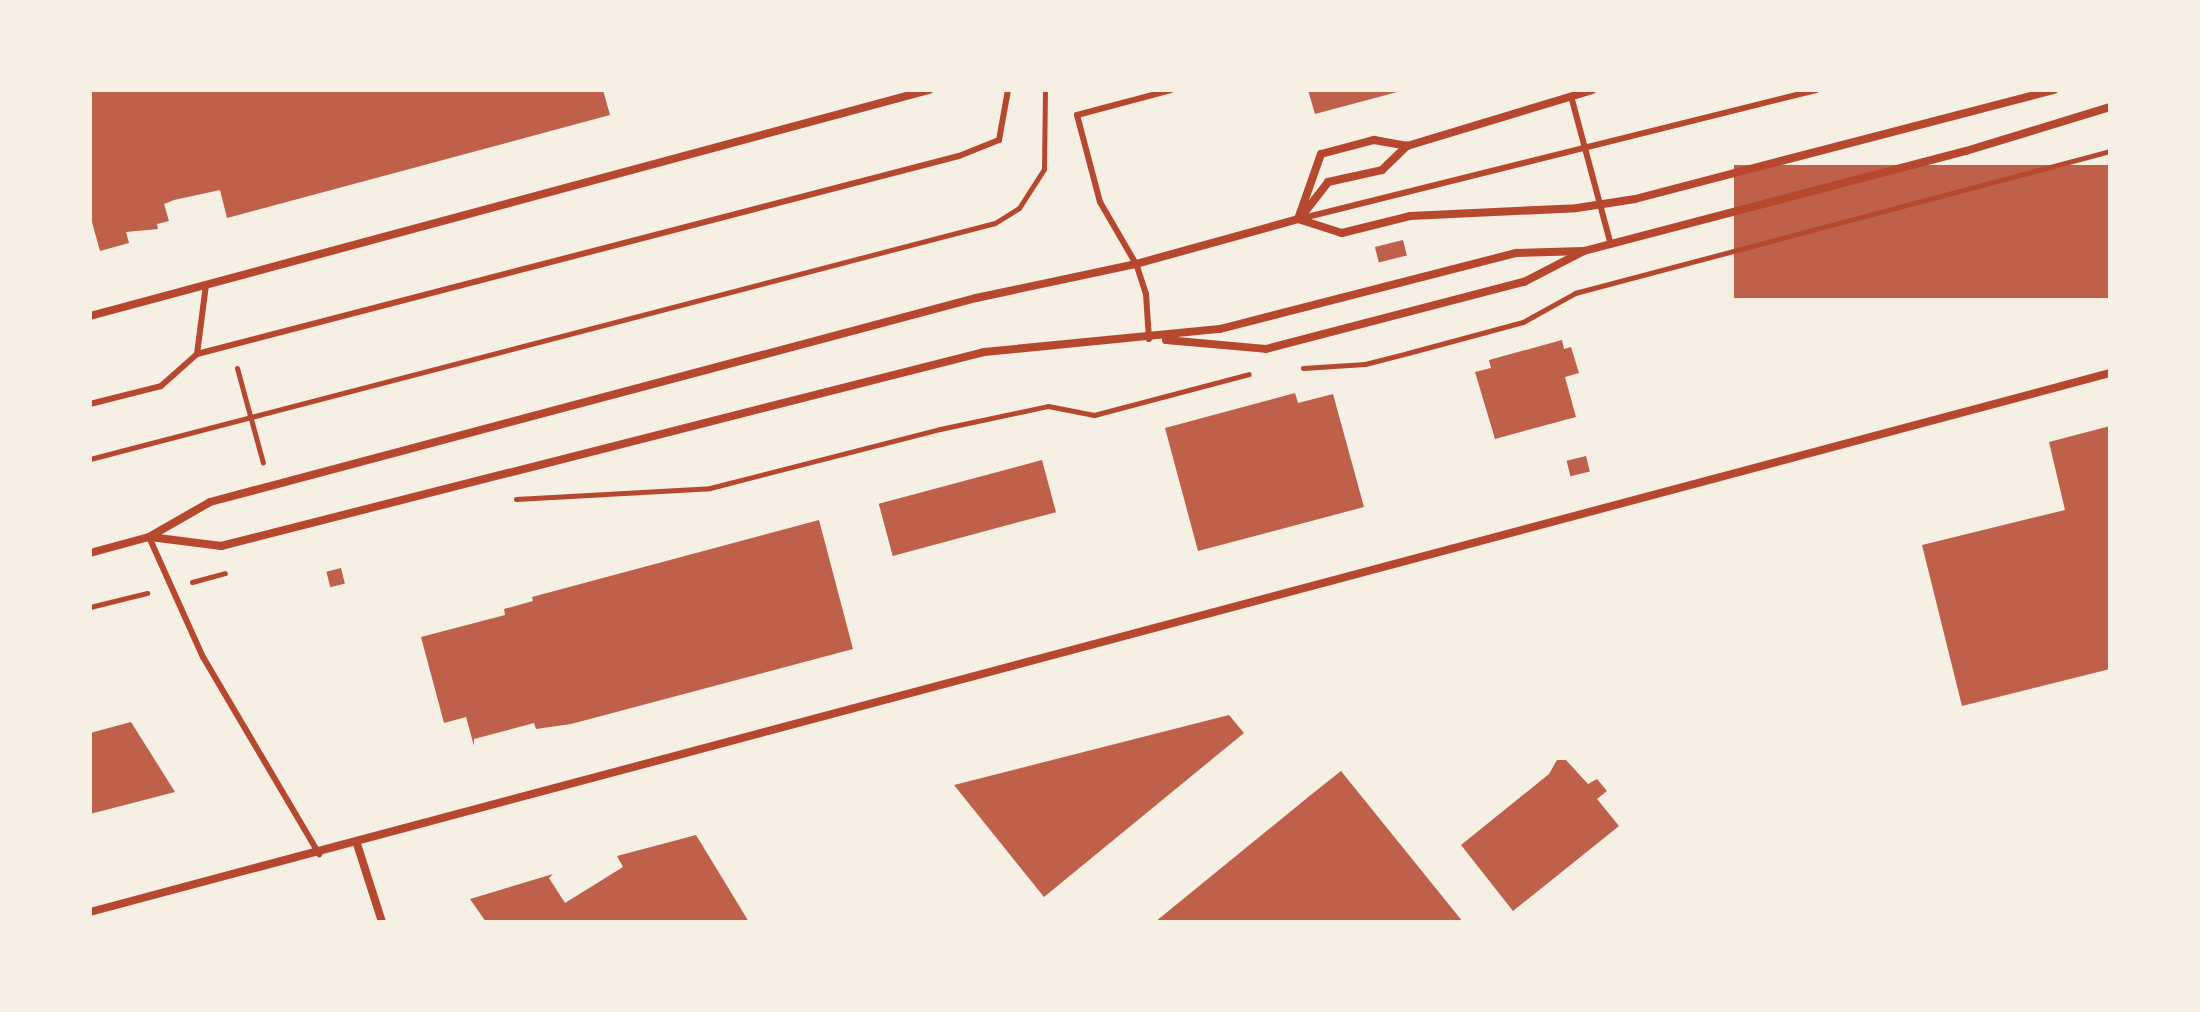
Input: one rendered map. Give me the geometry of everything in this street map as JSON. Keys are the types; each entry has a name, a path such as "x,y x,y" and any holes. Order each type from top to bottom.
{"street":[{"path":"90,316 929,90"},
{"path":"1298,219 1328,182 1382,170 1407,146 1570,93 1592,90"},
{"path":"90,553 149,537 210,502 976,298 1136,264 1298,219 1342,233 1410,216 1599,205 2054,90"},
{"path":"149,537 221,546 984,352 1149,339 1220,329 1516,253 1584,251 1966,151 2110,107"},
{"path":"1298,219 1321,154 1374,140 1407,146"},
{"path":"1149,339 1266,349 1524,282 1584,251"},
{"path":"90,912 357,844 2110,373"},
{"path":"357,844 382,922"}],"lane":[{"path":"90,404 161,386 197,354 959,156 999,140 1008,90"},
{"path":"1149,339 1146,294 1136,264 1100,202 1077,115 1171,90"},
{"path":"1298,219 1585,151 1816,90"},
{"path":"1570,93 1611,245"},
{"path":"197,354 206,285"},
{"path":"149,537 203,657 319,854"}],"path":[{"path":"90,459 995,223 1019,208 1044,169 1045,90"},
{"path":"1292,368 1365,364 1408,353 1523,322 1575,293 2110,151"},
{"path":"231,346 250,415"},
{"path":"504,499 583,499 710,488 940,429 1048,406 1094,415 1263,370"},
{"path":"90,607 230,572"}],"building":[{"path":"90,90 603,90 610,115 227,218 220,190 174,200 164,204 169,221 157,224 158,229 126,232 129,243 100,251 90,215"},
{"path":"1308,90 1401,90 1401,91 1315,114"},
{"path":"1734,165 2110,165 2110,298 1734,298"},
{"path":"1403,240 1407,256 1379,263 1375,247"},
{"path":"1562,340 1564,349 1571,347 1579,373 1565,377 1576,417 1495,439 1475,372 1491,368 1489,360"},
{"path":"1295,393 1298,403 1333,394 1364,507 1198,551 1165,428"},
{"path":"2110,426 2110,669 1962,706 1922,545 2065,510 2049,442"},
{"path":"1586,456 1590,472 1570,476 1567,461"},
{"path":"1042,460 1056,512 893,556 879,504"},
{"path":"819,520 853,649 571,724 536,729 534,723 474,739 474,746 466,717 444,723 421,637 505,615 504,609 533,601 532,597"},
{"path":"341,568 345,584 330,587 326,572"},
{"path":"1229,715 1244,733 1044,897 954,785"},
{"path":"131,722 175,792 90,814 90,733"},
{"path":"1557,760 1566,760 1588,784 1597,779 1607,791 1597,799 1619,826 1513,911 1461,845 1549,774"},
{"path":"1341,771 1463,922 1155,922 1312,794"},
{"path":"696,835 749,922 486,922 470,899 553,874 549,878 565,903 623,867 617,856"}]}
